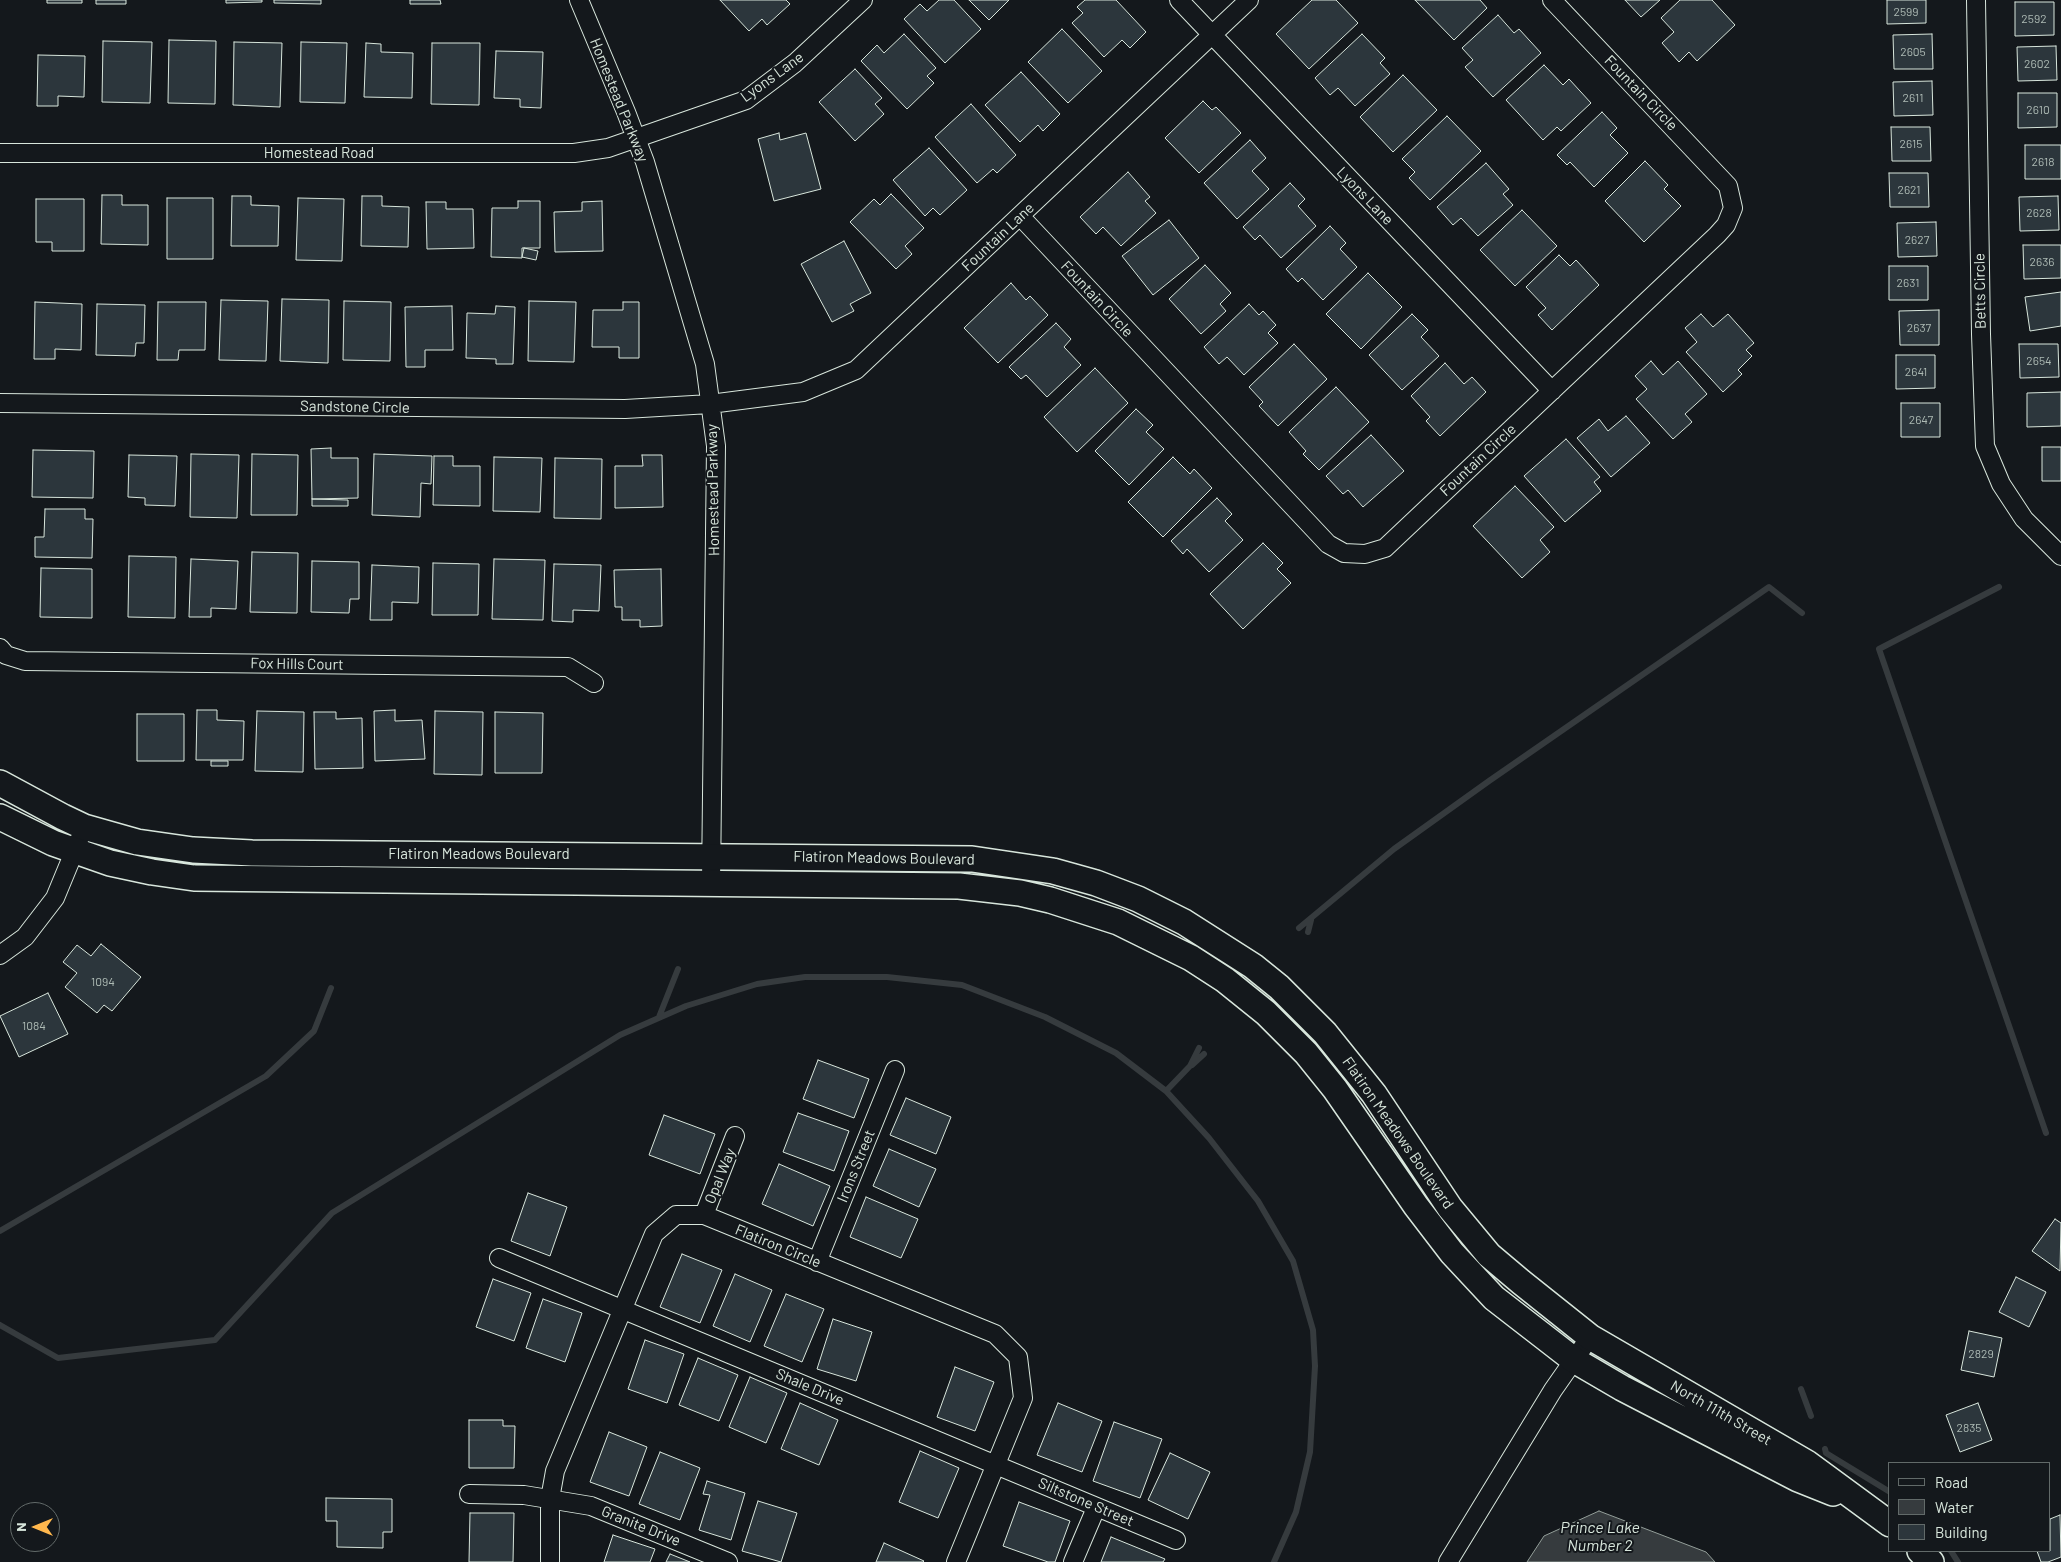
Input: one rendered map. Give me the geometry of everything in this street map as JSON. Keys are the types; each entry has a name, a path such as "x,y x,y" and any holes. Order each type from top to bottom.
{"street":[{"name":"Homestead Parkway","path":"579,0 636,137 705,364 716,446 711,882"},
{"name":"Lyons Lane","path":"636,137 746,100 795,63 863,0"},
{"name":"Lyons Lane","path":"1179,0 1552,391"},
{"name":"Fountain Lane","path":"710,404 803,392 856,370 1249,0"},
{"name":"Fountain Circle","path":"1020,216 1328,544 1344,553 1365,554 1385,548 1717,235 1726,224 1733,208 1728,186 1552,0"},
{"name":"Betts Circle","path":"1976,0 1981,334 1985,446 2001,484 2024,519 2061,556"},
{"name":"Homestead Road","path":"0,153 574,153 608,148 636,137"},
{"name":"Sandstone Circle","path":"0,403 625,410 710,404"},
{"name":"Fox Hills Court","path":"0,648 6,655 25,661 568,667 594,683"},
{"name":"Flatiron Meadows Boulevard","path":"0,783 84,827 137,842 193,850 252,853 944,857 999,862 1053,871 1096,884 1138,899 1184,922 1253,966 1279,987 1325,1033 1374,1094 1450,1208 1489,1255 1590,1337"},
{"name":"Flatiron Meadows Boulevard","path":"0,817 20,829 110,863 194,878 959,886 1020,893 1079,908 1118,922 1190,958 1225,980 1266,1013 1306,1053 1335,1089 1416,1206 1452,1253 1494,1298 1574,1360"},
{"path":"0,955 25,936 55,898 84,827"},
{"name":"Irons Street","path":"817,1262 895,1070"},
{"name":"Opal Way","path":"704,1215 736,1136"},
{"name":"Flatiron Circle","path":"550,1562 550,1499 555,1471 654,1234 676,1215 704,1215 995,1334 1018,1357 1023,1398 956,1562"},
{"name":"Shale Drive","path":"499,1258 996,1464"},
{"path":"1448,1562 1492,1487 1590,1337"},
{"name":"North 111th Street","path":"1590,1337 1807,1463 1881,1517"},
{"name":"North 111th Street","path":"1574,1360 1622,1388 1798,1479 1881,1517"},
{"name":"Siltstone Street","path":"996,1464 1096,1508 1176,1540"},
{"name":"Granite Drive","path":"469,1494 524,1495 591,1506 728,1562"},
{"path":"1073,1562 1096,1508"},
{"path":"1921,1552 1931,1562"}],"water":[{"name":"Prince Lake Number 2","path":"1599,1511 1706,1552 1715,1562 1527,1562 1544,1536"}],"building":[{"path":"47,0 82,0 82,3 47,3"},
{"path":"96,0 126,0 126,4 96,4"},
{"path":"226,0 262,0 262,2 226,3"},
{"path":"274,0 321,0 321,4 274,3"},
{"path":"410,0 440,0 441,4 410,4"},
{"path":"720,0 786,0 790,4 767,25 762,19 749,31"},
{"path":"939,0 954,0 981,29 945,63 904,19 920,4 927,11"},
{"path":"969,0 1009,0 989,20"},
{"path":"1085,0 1116,0 1146,32 1130,48 1122,40 1104,57 1072,23 1083,13 1077,7"},
{"path":"1312,0 1336,0 1358,23 1309,69 1276,34"},
{"path":"1415,0 1480,0 1487,8 1454,40"},
{"path":"1625,0 1660,0 1641,17"},
{"path":"1680,0 1712,0 1735,25 1697,61 1689,52 1679,62 1662,43 1674,32 1661,18"},
{"path":"1887,0 1926,0 1926,23 1887,24"},
{"path":"2015,2 2054,2 2054,35 2015,36"},
{"path":"1498,15 1514,33 1519,29 1541,53 1493,97 1465,67 1473,60 1462,48"},
{"path":"1062,29 1102,71 1068,103 1028,62"},
{"path":"904,34 936,68 927,76 934,83 907,109 861,61 877,45 884,53"},
{"path":"1362,34 1385,58 1380,63 1390,74 1355,106 1338,88 1330,95 1315,78"},
{"path":"1932,34 1933,69 1894,69 1893,35"},
{"path":"169,40 216,41 215,104 168,103"},
{"path":"103,41 152,42 150,103 102,102"},
{"path":"234,42 282,43 280,107 233,105"},
{"path":"301,42 347,43 345,103 300,102"},
{"path":"366,43 381,44 381,52 413,53 412,98 364,97"},
{"path":"432,43 480,43 479,105 431,104"},
{"path":"2056,46 2057,80 2018,81 2017,47"},
{"path":"496,51 543,52 541,108 520,107 520,99 494,98"},
{"path":"38,55 85,56 84,97 58,96 58,106 37,106"},
{"path":"1544,65 1563,85 1569,79 1591,103 1561,131 1557,127 1543,140 1506,100"},
{"path":"855,69 882,98 875,104 884,114 855,141 819,102"},
{"path":"1021,72 1060,114 1043,131 1038,125 1020,142 985,105"},
{"path":"1403,75 1437,110 1393,152 1360,117"},
{"path":"1932,81 1933,115 1894,116 1893,82"},
{"path":"2018,93 2057,93 2057,127 2018,128"},
{"path":"1203,101 1212,110 1216,107 1241,133 1199,173 1165,138"},
{"path":"971,104 1016,155 997,173 993,169 977,183 935,137"},
{"path":"1602,112 1617,128 1610,135 1628,153 1594,187 1570,162 1567,165 1557,155"},
{"path":"1447,116 1481,151 1430,200 1409,178 1415,172 1402,159"},
{"path":"1891,127 1930,127 1931,161 1892,161"},
{"path":"779,133 780,140 806,133 821,189 774,201 758,139"},
{"path":"1250,140 1266,158 1252,171 1269,189 1237,219 1204,183"},
{"path":"2025,145 2061,145 2061,179 2025,179"},
{"path":"929,148 967,190 940,215 933,208 925,216 893,180"},
{"path":"1645,161 1668,185 1664,189 1681,206 1644,242 1605,201"},
{"path":"1486,163 1509,189 1503,194 1513,205 1478,236 1461,218 1453,225 1437,207"},
{"path":"1128,172 1150,197 1145,201 1156,213 1121,246 1103,227 1096,234 1080,217"},
{"path":"1889,173 1928,173 1929,207 1890,207"},
{"path":"1290,183 1305,199 1298,206 1316,226 1281,258 1260,235 1255,240 1243,227"},
{"path":"891,194 924,228 905,246 912,254 896,269 850,222 874,199 880,205"},
{"path":"102,195 122,195 122,205 148,205 148,245 101,244"},
{"path":"232,196 251,196 251,205 279,206 278,246 231,246"},
{"path":"362,196 382,196 382,206 409,207 408,247 361,246"},
{"path":"2058,196 2059,230 2020,231 2019,197"},
{"path":"167,198 213,198 213,259 167,259"},
{"path":"298,198 344,199 342,261 296,260"},
{"path":"36,199 84,199 84,251 52,251 52,242 36,242"},
{"path":"518,201 540,201 540,248 522,248 522,258 491,257 492,208 518,208"},
{"path":"602,201 603,251 555,252 554,212 582,211 582,202"},
{"path":"426,202 446,202 446,209 473,209 474,248 427,249"},
{"path":"1522,210 1557,246 1515,286 1480,250"},
{"path":"1169,220 1199,258 1153,295 1122,256"},
{"path":"1936,222 1937,256 1898,257 1897,223"},
{"path":"1330,226 1346,243 1340,249 1357,267 1323,300 1302,278 1298,282 1286,269"},
{"path":"844,241 871,293 850,304 854,311 832,322 801,264"},
{"path":"2023,245 2061,245 2061,278 2024,279"},
{"path":"524,248 538,251 536,260 522,257"},
{"path":"1559,255 1570,266 1576,260 1599,285 1552,330 1538,315 1546,308 1526,287"},
{"path":"1205,265 1231,293 1220,304 1226,311 1201,334 1169,299"},
{"path":"1889,266 1928,266 1928,300 1889,300"},
{"path":"1368,273 1402,307 1361,349 1326,314"},
{"path":"1011,283 1026,300 1030,296 1048,315 998,363 964,328"},
{"path":"2061,292 2061,326 2030,331 2025,297"},
{"path":"282,299 329,300 328,363 280,361"},
{"path":"221,300 268,301 266,361 219,360"},
{"path":"344,301 391,302 390,361 343,360"},
{"path":"529,301 576,302 574,362 528,361"},
{"path":"35,302 82,304 81,350 55,349 55,359 34,359"},
{"path":"158,302 206,302 205,350 179,350 178,360 157,360"},
{"path":"623,302 639,302 639,358 619,358 619,347 592,347 593,310 623,310"},
{"path":"97,304 145,305 144,343 136,343 135,356 96,355"},
{"path":"1249,304 1259,315 1263,311 1276,325 1268,333 1278,343 1244,375 1227,357 1219,364 1204,347"},
{"path":"452,306 453,350 425,350 425,367 406,367 405,307"},
{"path":"496,306 515,307 513,364 496,364 496,359 466,358 467,313 495,314"},
{"path":"1939,310 1939,345 1900,345 1899,311"},
{"path":"1412,314 1428,330 1421,337 1439,356 1402,390 1369,355"},
{"path":"1701,314 1713,327 1728,314 1754,343 1746,350 1752,356 1738,370 1742,374 1723,392 1686,352 1697,342 1685,328"},
{"path":"1056,323 1071,339 1064,347 1081,365 1047,397 1026,375 1021,379 1009,367"},
{"path":"1294,344 1327,379 1278,426 1259,406 1263,402 1249,387"},
{"path":"2019,344 2058,344 2059,377 2020,378"},
{"path":"1896,355 1935,355 1935,388 1896,389"},
{"path":"1651,361 1663,375 1678,361 1707,394 1685,414 1692,422 1673,439 1636,399 1647,389 1635,376"},
{"path":"1445,363 1464,384 1472,377 1486,392 1440,436 1426,421 1430,417 1411,396"},
{"path":"1095,368 1128,403 1077,452 1044,417"},
{"path":"1336,387 1369,422 1319,470 1303,454 1306,451 1289,432"},
{"path":"2061,392 2061,426 2027,427 2027,393"},
{"path":"1901,403 1940,403 1940,437 1901,437"},
{"path":"1136,409 1153,425 1146,432 1164,449 1129,485 1095,451"},
{"path":"1626,416 1650,443 1611,477 1577,438 1599,419 1608,431"},
{"path":"1371,435 1404,471 1363,507 1348,490 1343,494 1326,476"},
{"path":"1566,439 1600,477 1594,482 1601,491 1565,522 1524,476"},
{"path":"2042,447 2061,447 2061,481 2042,481"},
{"path":"331,448 331,458 358,458 358,498 312,499 311,449"},
{"path":"33,450 94,451 93,498 32,497"},
{"path":"191,454 239,455 237,518 190,517"},
{"path":"252,454 298,455 297,515 251,515"},
{"path":"374,454 432,456 431,484 421,483 420,517 372,515"},
{"path":"129,455 177,456 175,506 145,505 145,498 128,497"},
{"path":"642,455 662,455 663,507 615,508 615,466 643,466"},
{"path":"434,456 453,456 453,466 480,466 480,506 433,505"},
{"path":"494,457 542,458 540,512 493,511"},
{"path":"1173,457 1190,474 1194,469 1212,488 1163,537 1128,502"},
{"path":"555,458 602,459 601,519 554,518"},
{"path":"1515,486 1554,527 1540,540 1550,552 1522,578 1473,526"},
{"path":"1217,498 1232,514 1225,521 1243,540 1209,572 1187,549 1183,554 1171,541"},
{"path":"312,499 348,500 348,506 312,506"},
{"path":"45,509 85,509 85,519 93,519 92,558 35,557 35,537 44,537"},
{"path":"1263,543 1283,563 1277,569 1291,583 1243,629 1210,594"},
{"path":"252,552 298,553 297,613 250,612"},
{"path":"129,556 176,557 175,618 128,617"},
{"path":"191,559 238,561 236,609 211,608 211,617 189,617"},
{"path":"494,559 545,560 543,620 492,619"},
{"path":"312,561 359,562 359,599 350,599 349,613 311,612"},
{"path":"433,563 479,564 478,615 432,615"},
{"path":"554,564 601,565 599,611 573,610 573,622 552,621"},
{"path":"372,565 419,567 418,603 392,602 392,620 370,620"},
{"path":"41,568 92,569 92,618 40,617"},
{"path":"661,569 662,626 640,627 640,620 622,620 622,607 615,607 614,570"},
{"path":"197,710 217,710 217,720 244,721 243,760 196,760"},
{"path":"395,710 395,721 422,720 425,759 375,761 374,711"},
{"path":"257,711 304,712 303,772 255,771"},
{"path":"435,711 483,712 482,775 434,774"},
{"path":"314,712 336,712 336,719 362,718 363,768 315,769"},
{"path":"495,712 543,713 542,773 495,773"},
{"path":"137,714 184,714 184,761 137,761"},
{"path":"211,761 228,761 228,766 211,766"},
{"path":"101,944 141,977 112,1011 104,1005 97,1013 65,987 77,973 63,962 77,945 91,956"},
{"path":"48,993 68,1034 19,1057 0,1016"},
{"path":"818,1060 869,1079 854,1118 803,1099"},
{"path":"906,1098 951,1117 936,1154 890,1135"},
{"path":"798,1113 849,1131 834,1171 783,1152"},
{"path":"664,1115 715,1134 700,1174 649,1155"},
{"path":"889,1149 936,1169 919,1207 873,1186"},
{"path":"779,1164 830,1186 813,1226 762,1204"},
{"path":"528,1193 567,1207 550,1256 511,1241"},
{"path":"866,1197 918,1219 901,1258 850,1237"},
{"path":"2055,1219 2061,1223 2060,1271 2032,1251"},
{"path":"682,1254 722,1270 700,1323 660,1307"},
{"path":"735,1274 772,1290 750,1342 713,1326"},
{"path":"2016,1277 2046,1292 2029,1327 1999,1312"},
{"path":"493,1279 531,1293 514,1341 476,1327"},
{"path":"786,1294 824,1309 802,1362 764,1346"},
{"path":"543,1299 582,1313 565,1362 526,1348"},
{"path":"833,1319 872,1332 856,1381 817,1369"},
{"path":"1969,1331 2002,1338 1994,1377 1961,1370"},
{"path":"645,1340 684,1354 667,1403 628,1389"},
{"path":"698,1358 738,1375 719,1421 679,1405"},
{"path":"955,1367 994,1382 975,1431 937,1417"},
{"path":"750,1377 787,1393 766,1443 729,1427"},
{"path":"800,1403 838,1420 819,1465 781,1449"},
{"path":"1058,1403 1102,1421 1082,1472 1037,1455"},
{"path":"1978,1403 1992,1440 1960,1452 1946,1415"},
{"path":"469,1420 503,1420 503,1426 515,1426 514,1468 469,1468"},
{"path":"1114,1422 1162,1439 1140,1498 1093,1481"},
{"path":"609,1432 647,1447 629,1496 590,1482"},
{"path":"920,1451 959,1468 938,1518 899,1502"},
{"path":"660,1452 700,1468 680,1520 639,1504"},
{"path":"1170,1453 1210,1472 1188,1519 1148,1500"},
{"path":"707,1481 745,1493 731,1540 699,1530 710,1495 703,1494"},
{"path":"326,1498 392,1499 392,1532 383,1532 383,1548 337,1547 337,1521 326,1521"},
{"path":"758,1501 797,1513 781,1562 742,1551"},
{"path":"1019,1502 1070,1521 1055,1562 1048,1562 1003,1546"},
{"path":"470,1513 514,1513 513,1562 469,1562"},
{"path":"2060,1515 2061,1557 2048,1562 2041,1562 2037,1552 2051,1552 2051,1519"},
{"path":"613,1535 655,1549 650,1562 604,1562"},
{"path":"1111,1537 1165,1559 1163,1562 1101,1562"},
{"path":"884,1543 924,1561 876,1562"},
{"path":"670,1554 690,1562 666,1562"}],"waterway":[{"path":"1299,928 1394,849 1769,587 1802,613"},
{"path":"1999,587 1879,649 2046,1133"},
{"path":"1308,932 1311,920"},
{"path":"659,1017 678,969"},
{"path":"0,1325 58,1358 215,1340 332,1213 620,1035 686,1006 757,984 805,977 887,977 962,985 1045,1017 1116,1053 1166,1091 1190,1066 1199,1048"},
{"path":"0,1231 266,1076 314,1031 331,988"},
{"path":"1192,1065 1204,1054"},
{"path":"1166,1091 1209,1138 1258,1201 1293,1261 1313,1330 1315,1366 1310,1452 1296,1512 1274,1562"},
{"path":"1801,1389 1811,1416"},
{"path":"1825,1449 1826,1453 1888,1491"},
{"path":"1952,1552 1958,1562"}]}
